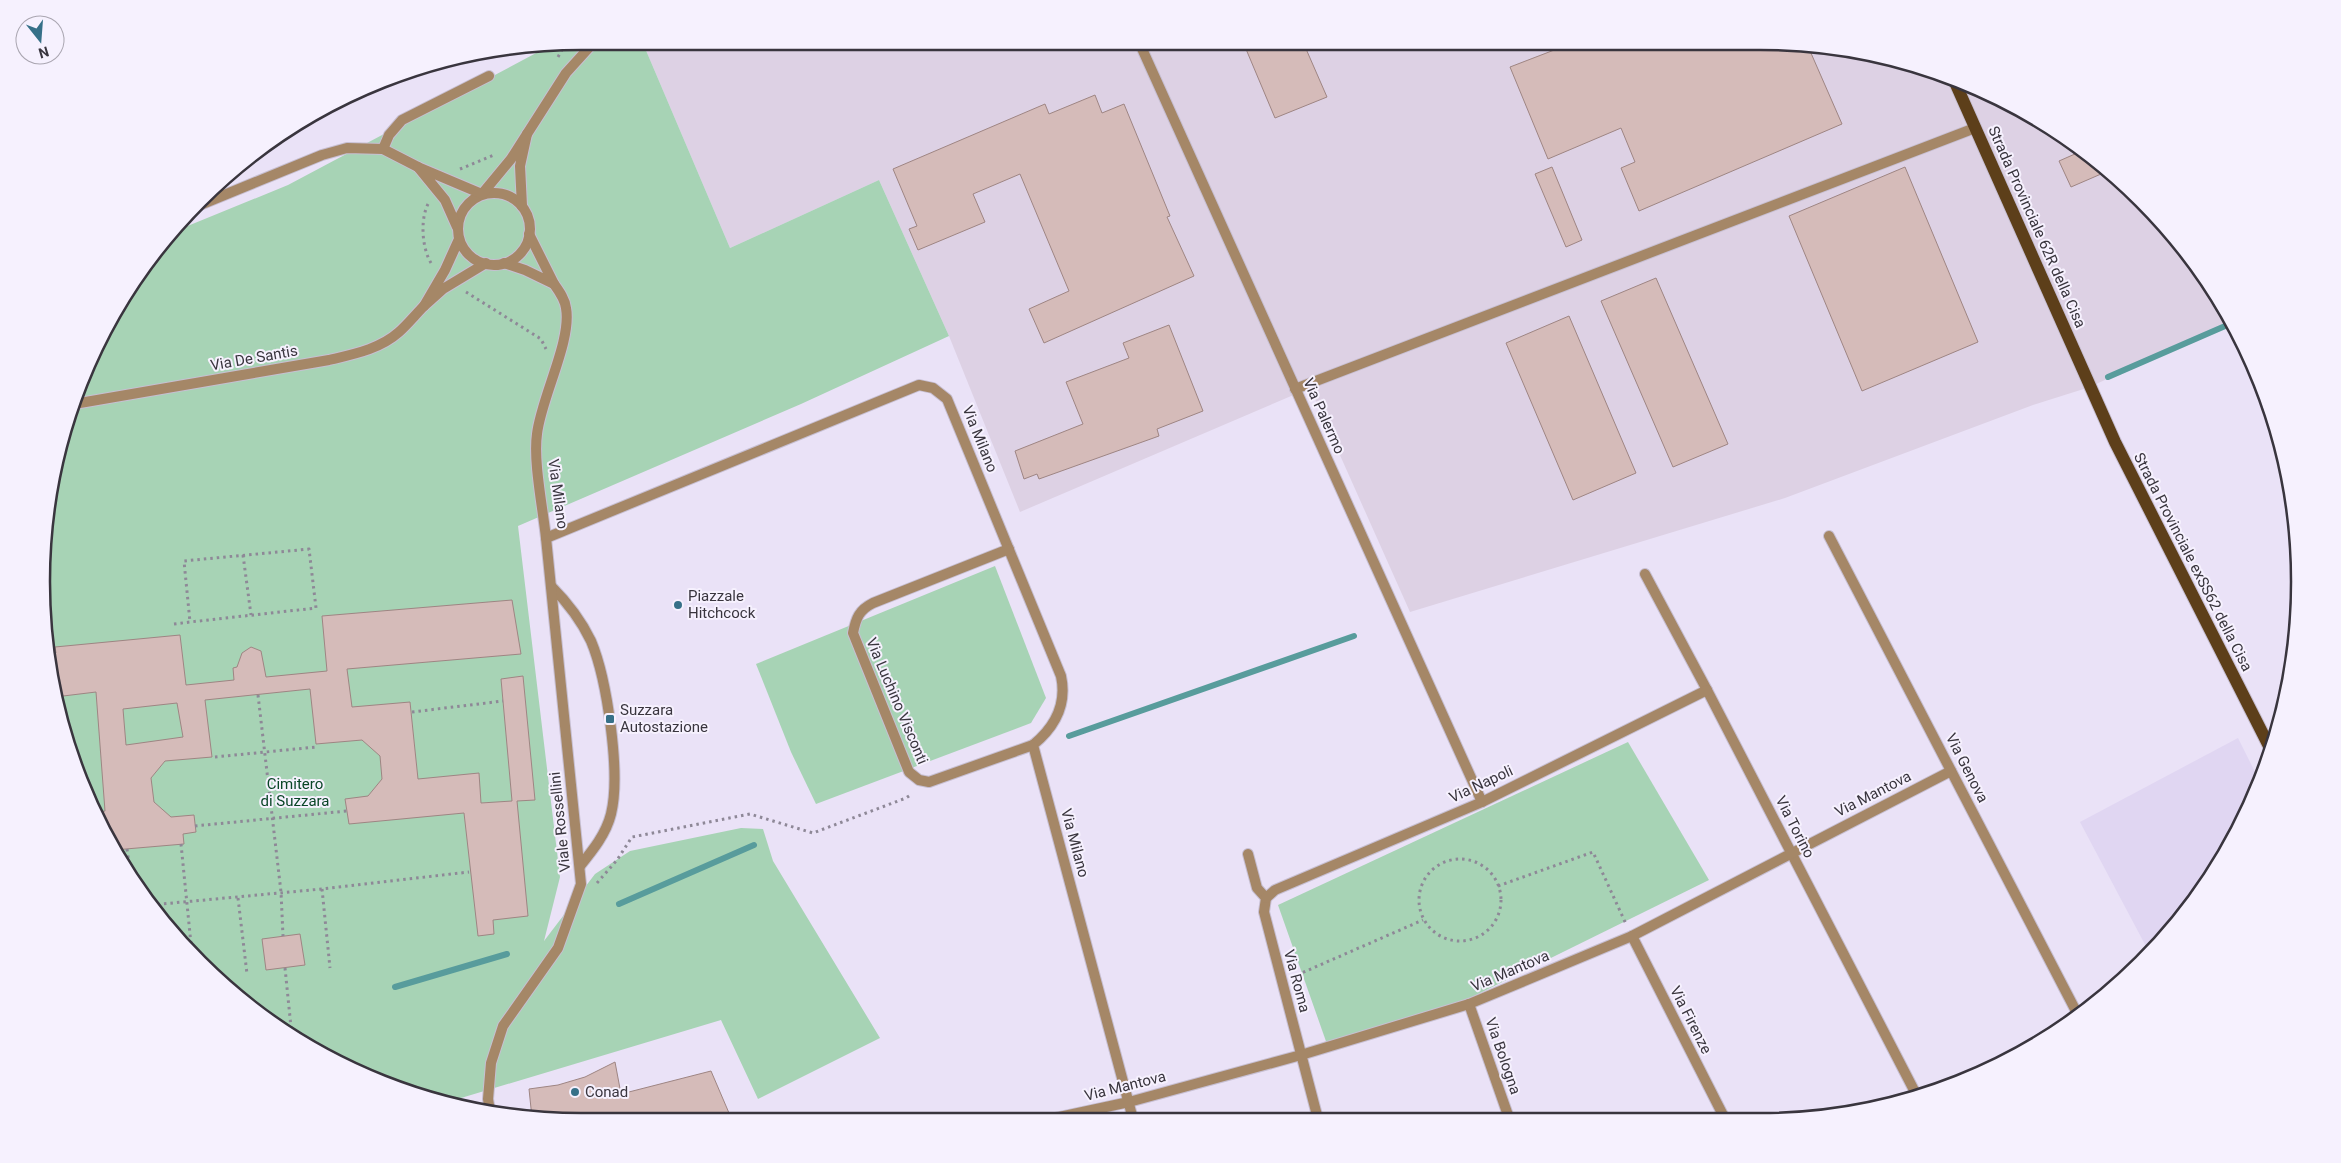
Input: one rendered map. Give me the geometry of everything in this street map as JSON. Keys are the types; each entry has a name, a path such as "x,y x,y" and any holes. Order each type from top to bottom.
{"main road":[{"name":"Strada Provinciale 62R della Cisa","path":"1958,88 2090,387"},
{"name":"Strada Provinciale exSS62 della Cisa","path":"2090,387 2114,442 2266,742"}],"street":[{"path":"457,228 465,207 482,194 511,159 566,73 587,50"},
{"name":"Via Palermo","path":"1143,50 1482,802"},
{"path":"383,149 389,135 402,120 489,76"},
{"path":"1295,389 1975,128"},
{"path":"522,206 520,166 527,134"},
{"path":"213,200 322,155 347,148 383,149 446,180 482,194 502,194 513,198 522,206 528,216 529,234 522,250 514,258 504,263"},
{"path":"418,167 437,188 454,216 459,239 464,249 471,257 486,264"},
{"name":"Via Milano","path":"529,234 566,307 566,322 559,355 542,407 536,436 546,538 919,385 933,388 947,399 1061,676 1064,688 1063,698 1055,721 1046,734 1033,745 1131,1113"},
{"path":"424,306 459,239"},
{"path":"424,306 452,283 486,264 504,263 525,270 554,284"},
{"name":"Via De Santis","path":"81,403 329,360 360,352 382,344 399,332 424,306"},
{"name":"Via Genova","path":"1829,536 2075,1009"},
{"name":"Viale Rossellini","path":"489,1105 491,1063 502,1026 558,948 581,884 546,538"},
{"name":"Via Luchino Visconti","path":"1009,549 873,603 863,609 856,619 853,633 909,772 916,779 929,782 1033,745"},
{"name":"Via Torino","path":"1645,574 1914,1090"},
{"path":"551,586 569,604 590,641 602,676 610,732 615,781 611,814 600,841 580,866"},
{"name":"Via Napoli","path":"1266,898 1275,890 1482,802 1707,690"},
{"name":"Via Mantova","path":"1078,1113 1128,1102 1301,1055 1469,1004 1632,936 1791,852 1951,771"},
{"name":"Via Roma","path":"1248,854 1257,888 1266,898 1264,912 1317,1113"},
{"name":"Via Firenze","path":"1632,936 1721,1113"},
{"name":"Via Bologna","path":"1469,1004 1507,1113"}],"path":[{"path":"557,59 562,51"},
{"path":"446,180 466,166 500,153"},
{"path":"437,188 426,208 423,228 427,256 433,267 442,274"},
{"path":"452,283 540,340 547,351"},
{"path":"174,624 316,608 309,549 184,561 190,622"},
{"path":"243,555 251,615"},
{"path":"258,695 273,819 283,936"},
{"path":"412,712 503,701"},
{"path":"215,756 316,747"},
{"path":"581,884 592,888 617,860 632,837 750,814 813,833 906,798 912,794 916,779"},
{"path":"195,826 347,811"},
{"path":"180,844 191,941"},
{"path":"127,849 128,858"},
{"path":"1498,886 1592,852 1632,936"},
{"path":"1456,859 1469,860 1481,865 1492,874 1498,886 1501,899 1499,913 1493,925 1483,934 1470,940 1457,942 1443,938 1432,931 1423,920 1419,907 1419,894 1423,881 1431,870 1442,863 1456,859"},
{"path":"159,904 238,898 280,892 322,890 469,872"},
{"path":"322,890 330,968"},
{"path":"238,898 247,974"},
{"path":"1282,981 1423,920"},
{"path":"285,968 291,1026"}],"shaded area":[{"path":"646,50 1794,51 1863,60 1930,78 1963,90 1995,105 2055,140 2110,182 2159,231 2201,286 2224,323 2090,387 2033,405 1785,498 1410,612 1310,388 1020,512 949,336 879,180 730,248"},
{"path":"2238,738 2255,773 2236,817 2201,877 2181,905 2146,946 2080,822"}],"green space":[{"name":"Cimitero di Suzzara","path":"582,50 646,50 730,248 879,180 949,336 801,404 518,526 560,877 544,941 595,874 630,851 741,828 763,829 773,861 880,1038 758,1099 721,1020 459,1098 411,1085 378,1073 316,1042 286,1023 231,981 206,957 182,932 140,877 121,847 90,785 68,719 60,685 51,616 50,582 51,547 60,478 68,444 90,378 121,316 160,258 186,227 288,185 538,52"},
{"path":"995,566 1046,698 1031,723 816,804 791,752 756,664"},
{"path":"1628,742 1709,880 1470,998 1328,1047 1278,905"}],"building":[{"path":"1246,50 1306,50 1327,97 1275,118"},
{"path":"1554,50 1760,50 1811,53 1842,124 1639,211 1621,168 1635,162 1621,128 1548,159 1510,67"},
{"path":"1095,95 1102,113 1124,104 1170,216 1167,217 1194,276 1044,343 1029,309 1069,291 1020,174 973,194 985,222 918,250 909,229 917,226 893,169 1045,104 1049,114"},
{"path":"2075,154 2100,174 2071,187 2059,161"},
{"path":"1552,167 1582,240 1566,247 1535,174"},
{"path":"1905,167 1978,342 1862,391 1789,216"},
{"path":"1656,278 1728,444 1673,467 1601,301"},
{"path":"1569,316 1636,473 1573,500 1506,343"},
{"path":"1169,325 1203,411 1157,429 1159,436 1039,479 1037,474 1024,479 1015,451 1083,424 1066,382 1129,358 1123,343"},
{"path":"512,600 521,654 347,669 352,707 410,702 418,779 479,773 481,803 512,801 501,679 523,676 535,800 517,801 528,916 493,920 494,934 478,936 464,813 349,824 345,799 368,796 382,779 380,756 362,740 316,744 310,689 205,700 212,757 165,761 151,778 154,802 171,817 194,815 196,832 183,834 184,844 122,849 102,811 105,811 96,692 63,696 55,647 180,635 186,685 234,680 233,668 237,667 242,653 251,647 261,651 266,677 327,671 322,616","holes":["177,703 183,737 126,745 123,709"]},
{"path":"300,934 305,965 266,970 262,939"},
{"name":"Conad","path":"615,1062 621,1094 711,1071 729,1113 582,1113 531,1110 529,1089 558,1085 585,1077"}],"waterway":[{"path":"2108,377 2225,326"},
{"path":"1069,736 1354,636"},
{"path":"619,904 754,845"},
{"path":"395,987 507,954"}],"place":[{"name":"Piazzale Hitchcock","path":"678,605"},
{"name":"Suzzara Autostazione","path":"610,719"},
{"name":"Conad","path":"575,1092"}]}
